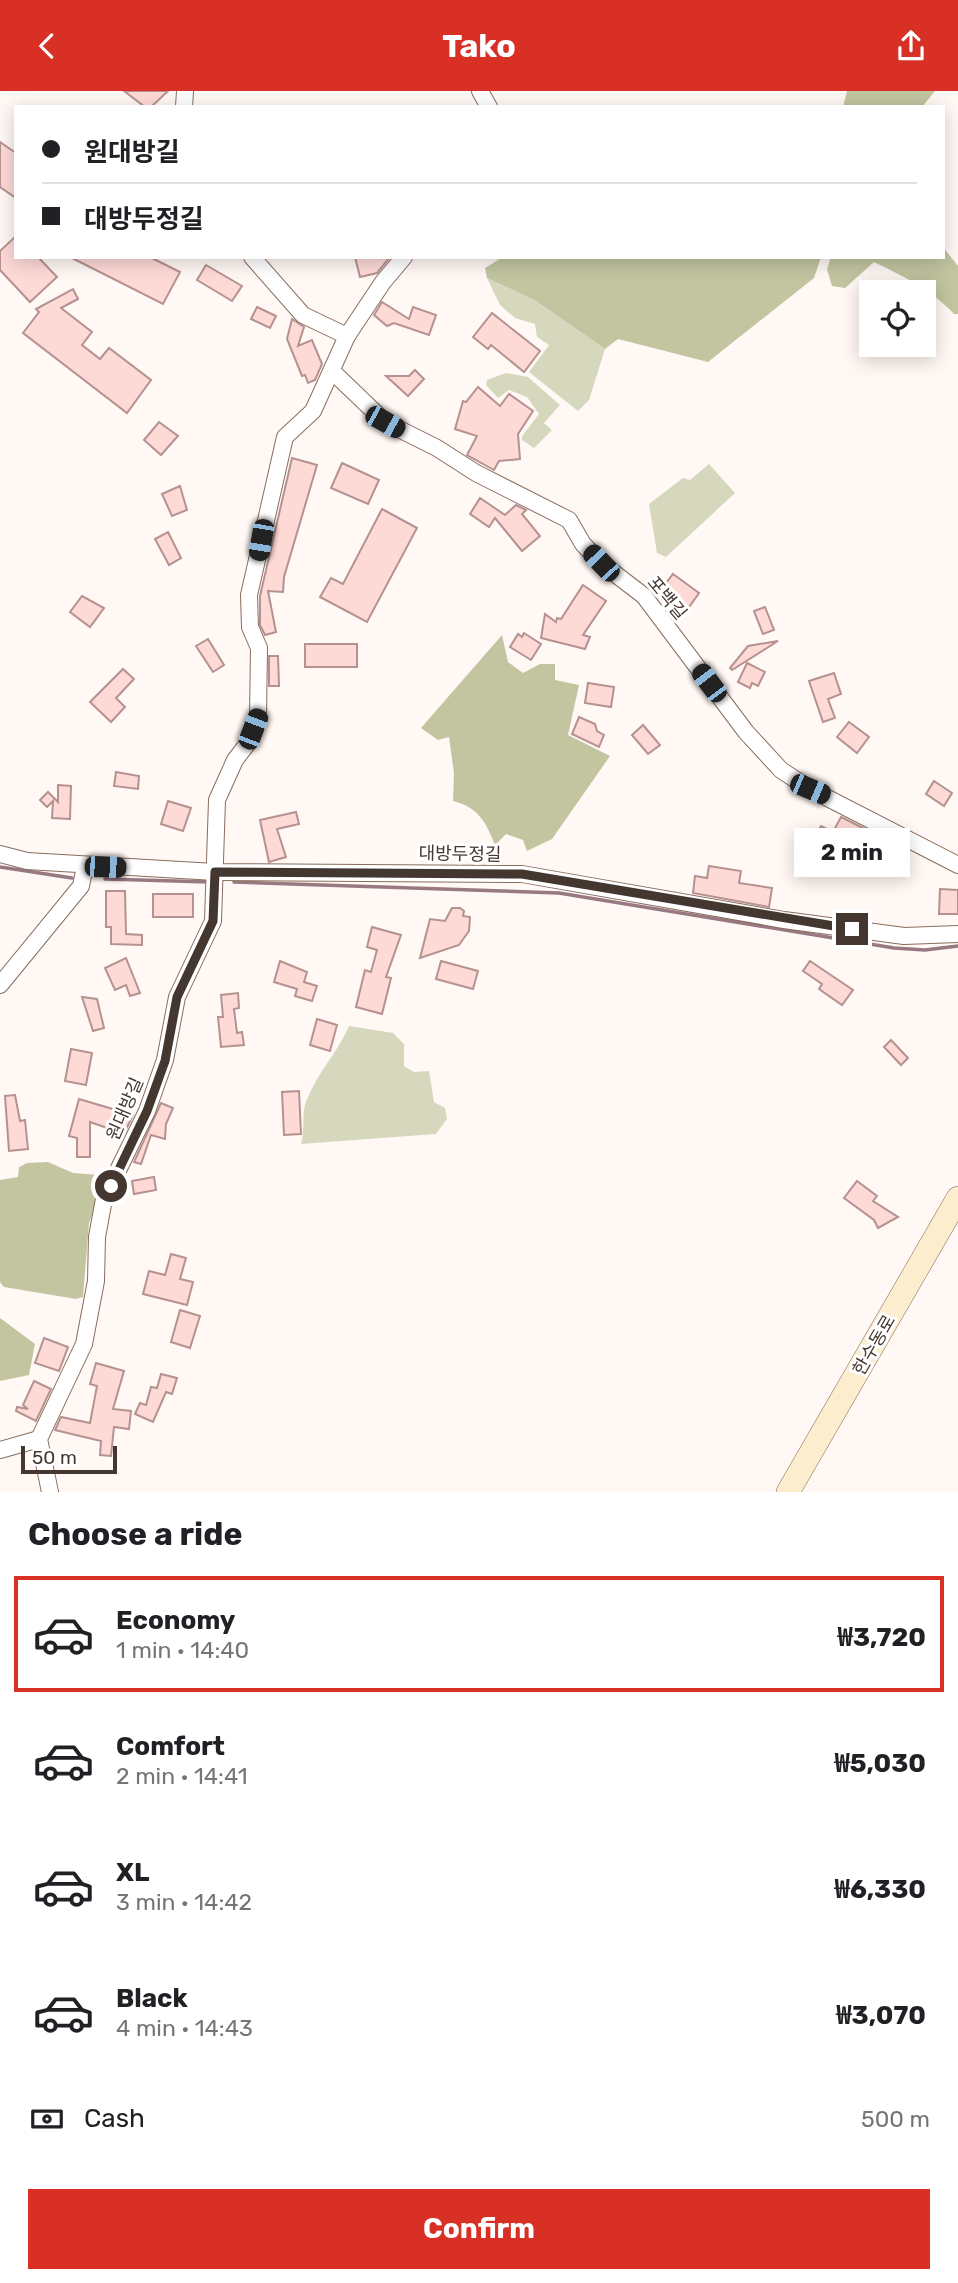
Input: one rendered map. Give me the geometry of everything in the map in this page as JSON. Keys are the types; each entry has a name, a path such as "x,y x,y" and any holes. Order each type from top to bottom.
{"street":[{"path":"254,259 303,316 347,336"},
{"path":"215,872 217,800 230,769 248,743 258,716 259,648 250,627 249,595 268,501 285,437 313,411 347,336 383,282 402,259"},
{"name":"포백길","path":"332,371 385,422 437,448 476,473 569,520 583,544 601,563 644,596 746,732 787,775 958,865"},
{"name":"대방두정길","path":"0,854 27,861 85,866 215,872 522,874 784,920 904,936 958,934"},
{"path":"0,985 81,886 85,866"},
{"name":"원대방길","path":"39,1439 84,1344 96,1281 96,1237 104,1199 147,1111 165,1061 177,997 213,921 215,872"},
{"name":"한수동로","path":"788,1492 958,1198"},
{"path":"0,1450 39,1439 50,1492"}],"green space":[{"path":"847,91 935,91 924,105 844,105"},
{"path":"945,250 958,266 958,314 954,314 936,298 936,280 909,280 874,262 845,288 832,286 827,269 830,259 945,259"},
{"path":"500,259 820,259 814,278 708,362 618,339 605,349 536,301 487,278 485,268"},
{"path":"487,278 536,301 605,349 589,400 578,411 529,372 549,345 537,337 535,324 515,318 500,305"},
{"path":"506,373 528,377 560,405 544,423 552,430 534,448 522,440 522,436 539,414 527,397 509,390 498,398 486,385 487,380"},
{"path":"709,464 735,493 666,557 657,553 649,504 683,478 690,480"},
{"path":"502,635 508,662 523,673 540,664 555,664 555,680 579,685 568,735 610,756 552,839 527,851 523,840 506,834 495,845 475,811 453,801 454,773 449,737 438,740 421,728"},
{"path":"349,1026 393,1033 404,1044 404,1066 414,1072 429,1071 434,1102 445,1108 447,1119 436,1134 301,1144 304,1109 309,1094"},
{"path":"48,1162 73,1173 100,1175 96,1205 89,1223 83,1297 76,1299 4,1287 0,1282 0,1180 18,1177 19,1167 27,1163"},
{"path":"0,1318 35,1344 29,1375 0,1381"}],"building":[{"path":"124,91 168,91 153,105 142,105"},
{"path":"0,142 14,152 14,197 0,187"},
{"path":"14,238 14,259 40,259 57,277 30,302 0,270 0,251"},
{"path":"74,259 154,259 180,272 163,304"},
{"path":"356,259 388,259 377,273 360,277"},
{"path":"206,265 242,286 232,301 197,280"},
{"path":"73,289 78,299 61,308 92,332 82,345 100,359 109,348 151,380 127,413 23,333 39,312 36,309"},
{"path":"382,302 409,319 413,307 436,315 429,335 394,323 387,326 374,315"},
{"path":"257,307 276,316 270,328 251,319"},
{"path":"492,313 540,351 524,372 491,345 488,349 473,337"},
{"path":"292,319 304,327 298,346 312,340 322,364 315,380 308,383 305,375 302,376 287,339"},
{"path":"415,370 424,379 408,396 386,376 409,376"},
{"path":"478,387 500,406 509,394 533,411 518,434 520,459 499,461 494,470 467,455 477,436 455,429 463,401 466,402"},
{"path":"159,422 178,436 161,455 144,440"},
{"path":"292,458 317,465 284,577 283,592 268,591 276,632 265,635 260,625 260,596"},
{"path":"342,463 379,480 368,504 331,488"},
{"path":"180,486 187,510 172,516 162,494"},
{"path":"480,498 505,515 516,505 526,510 522,514 540,536 522,551 495,518 489,527 470,514"},
{"path":"382,509 417,528 367,622 320,597 331,578 343,584"},
{"path":"168,532 181,558 169,565 155,539"},
{"path":"673,574 699,593 687,610 678,603 674,609 657,595"},
{"path":"583,585 606,601 583,635 590,637 585,649 541,638 545,614 556,622 557,618 561,619"},
{"path":"82,596 104,608 90,627 70,612"},
{"path":"765,607 774,630 763,634 754,611"},
{"path":"524,633 541,644 531,660 510,647 518,634 522,637"},
{"path":"208,639 224,665 213,672 196,646"},
{"path":"778,641 732,670 730,668 748,646"},
{"path":"305,644 357,644 357,667 305,667"},
{"path":"269,656 278,656 279,686 269,686"},
{"path":"747,663 765,672 758,686 752,683 750,688 738,682"},
{"path":"123,669 134,679 116,698 125,707 111,722 90,702"},
{"path":"834,673 841,694 828,699 835,718 823,722 809,681"},
{"path":"588,683 614,687 611,707 585,703"},
{"path":"579,717 595,724 597,731 604,735 599,747 572,734"},
{"path":"849,722 869,737 857,753 837,737"},
{"path":"643,725 660,745 648,754 632,735"},
{"path":"116,772 139,776 138,789 114,786"},
{"path":"934,781 952,793 944,806 926,794"},
{"path":"58,785 71,786 70,819 52,818 53,801 47,807 40,800 48,792 58,802"},
{"path":"168,801 191,808 183,831 161,824"},
{"path":"296,812 299,824 277,829 286,857 269,862 260,820"},
{"path":"841,817 869,831 867,836 857,830 844,855 814,839 821,826 833,832"},
{"path":"709,866 741,871 739,883 772,888 769,907 693,893 695,876 707,878"},
{"path":"940,889 958,890 958,914 939,914"},
{"path":"106,891 125,891 126,934 142,935 142,945 111,944 111,927 106,927"},
{"path":"153,894 193,894 193,917 153,917"},
{"path":"452,908 460,908 464,911 463,916 470,917 469,931 459,945 420,958 430,919 445,921"},
{"path":"372,927 401,935 386,977 391,978 382,1014 356,1007 365,970 371,972 377,950 367,947"},
{"path":"126,958 140,993 130,996 126,985 115,990 105,968"},
{"path":"280,961 307,972 304,982 317,986 312,1001 295,996 297,989 274,982"},
{"path":"441,961 478,971 473,989 436,979"},
{"path":"810,961 853,990 842,1005 819,989 822,984 803,971"},
{"path":"238,993 239,1008 234,1009 237,1033 242,1032 244,1045 221,1047 218,1017 223,1017 221,995"},
{"path":"82,997 97,999 104,1028 93,1031"},
{"path":"317,1019 337,1025 330,1051 310,1045"},
{"path":"891,1040 908,1058 901,1065 884,1047"},
{"path":"71,1049 92,1053 86,1085 65,1081"},
{"path":"299,1091 301,1134 284,1135 282,1092"},
{"path":"15,1095 20,1121 25,1120 28,1149 9,1151 5,1096"},
{"path":"79,1099 133,1115 124,1134 90,1122 90,1157 77,1157 77,1138 69,1136"},
{"path":"161,1103 173,1108 166,1124 165,1139 151,1135 141,1164 134,1162"},
{"path":"154,1177 156,1190 134,1194 132,1181"},
{"path":"857,1181 877,1196 873,1201 898,1217 878,1228 874,1220 844,1198"},
{"path":"171,1254 186,1258 180,1279 193,1282 187,1305 143,1294 149,1271 165,1275"},
{"path":"180,1310 200,1316 190,1348 171,1342"},
{"path":"44,1338 68,1347 59,1371 35,1363"},
{"path":"96,1363 124,1371 113,1409 131,1411 129,1429 114,1427 111,1456 100,1455 101,1441 55,1430 61,1417 90,1423 97,1386 90,1384"},
{"path":"161,1374 177,1378 172,1394 166,1392 153,1422 135,1414 140,1403 146,1405 151,1387 157,1388"},
{"path":"34,1381 51,1389 36,1421 16,1411 17,1407 28,1409 23,1405"}],"waterway":[{"path":"0,867 72,878"},
{"path":"105,879 209,882"},
{"path":"234,882 559,893 894,948 925,950 958,946"}],"route":[{"path":"111,1186 147,1111 165,1061 177,997 189,966 213,921 216,899 215,872 302,870 522,874 784,920 852,929"}]}
